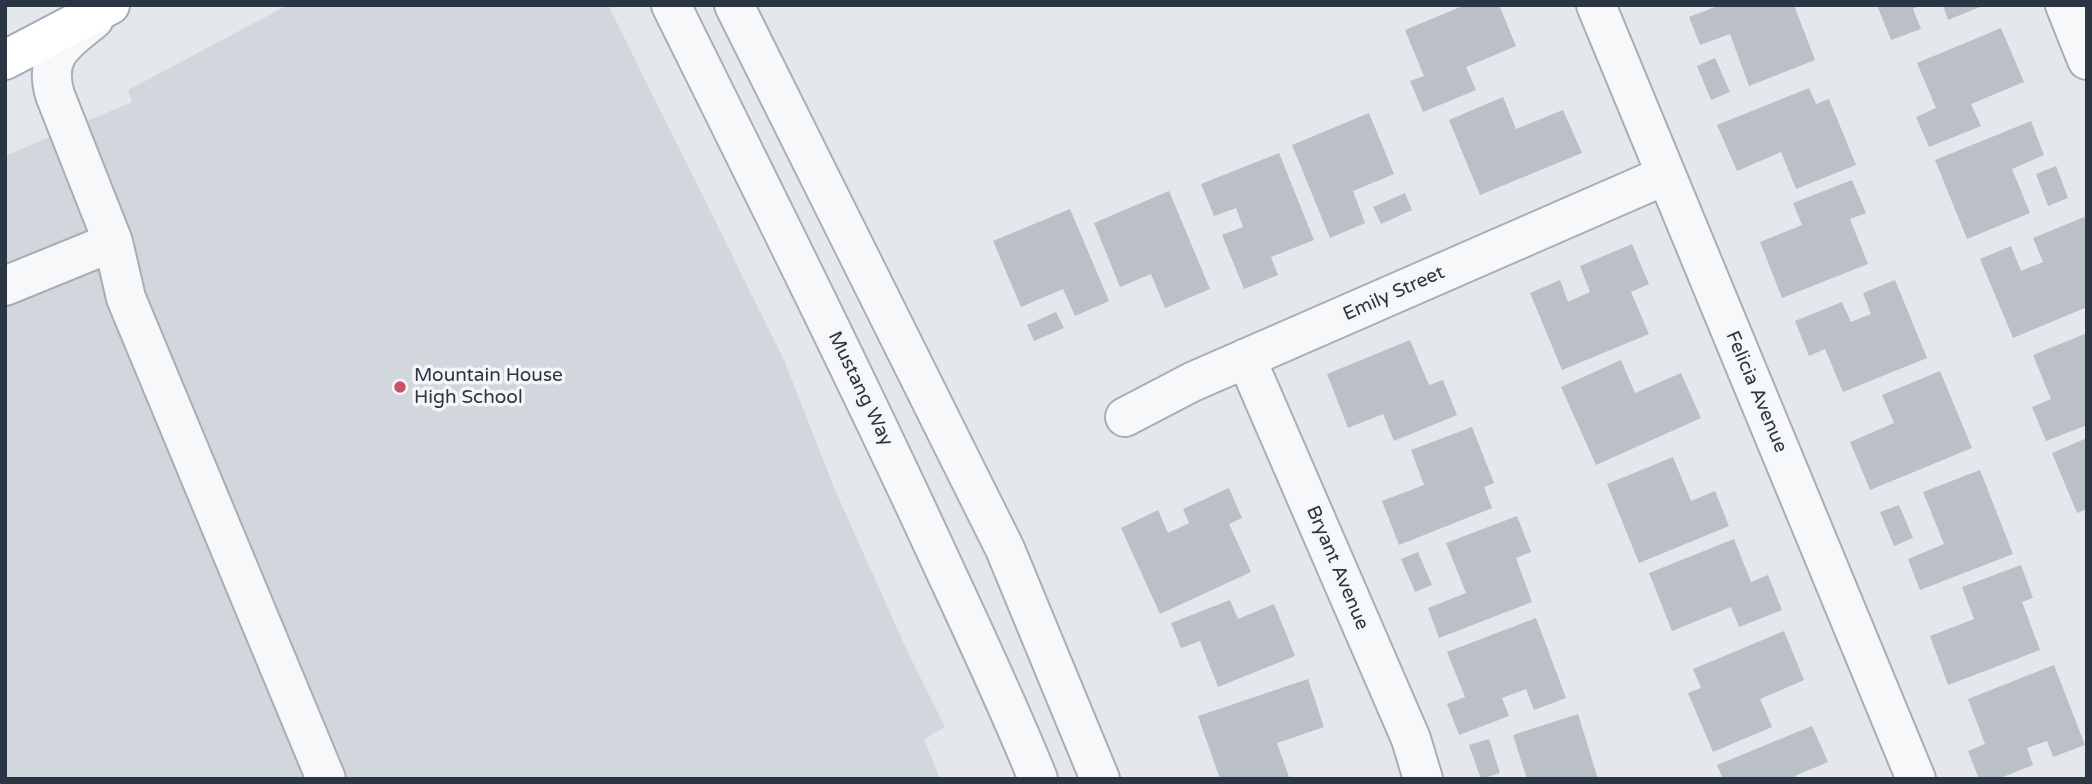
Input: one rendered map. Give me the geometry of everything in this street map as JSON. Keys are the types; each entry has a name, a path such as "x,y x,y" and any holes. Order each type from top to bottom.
{"main road":[{"path":"5,60 109,5"}],"street":[{"path":"109,5 60,50 50,74 55,95 113,242 126,298 326,779"},
{"name":"Mustang Way","path":"671,5 902,477 1017,726 1038,779"},
{"path":"734,5 1005,550 1100,779"},
{"name":"Felicia Avenue","path":"1597,5 1916,779"},
{"path":"2065,5 2087,60"},
{"name":"Emily Street","path":"1125,417 1192,382 1666,175"},
{"path":"5,286 113,242"},
{"name":"Bryant Avenue","path":"1246,358 1411,739 1423,779"}],"shaded area":[{"name":"Mountain House High School","path":"288,5 608,5 784,360 835,490 909,655 945,727 924,739 940,779 5,779 5,156 132,102 128,90"}],"building":[{"path":"1465,5 1499,5 1516,46 1466,67 1476,90 1423,112 1410,81 1424,76 1405,30"},
{"path":"1720,5 1794,5 1815,60 1749,86 1730,34 1700,45 1689,17"},
{"path":"1877,5 1921,5 1913,9 1921,29 1891,40"},
{"path":"1943,5 1985,5 1948,20"},
{"path":"2001,28 2024,82 1971,104 1981,126 1929,147 1916,117 1936,108 1917,63"},
{"path":"1715,58 1730,92 1711,100 1697,66"},
{"path":"1809,88 1816,104 1829,99 1856,165 1796,189 1781,152 1737,171 1717,125"},
{"path":"1503,97 1516,129 1563,110 1582,153 1480,195 1449,120"},
{"path":"1369,113 1394,174 1353,191 1365,223 1330,238 1292,145"},
{"path":"2031,121 2044,155 2012,169 2030,213 1967,239 1935,160"},
{"path":"1279,153 1314,240 1271,257 1278,275 1244,289 1222,235 1243,227 1236,208 1214,216 1201,184"},
{"path":"2056,166 2068,198 2048,206 2036,174"},
{"path":"1852,180 1866,213 1850,219 1868,264 1782,298 1760,242 1802,225 1793,203"},
{"path":"1169,191 1210,289 1165,308 1151,274 1120,287 1094,223"},
{"path":"1405,193 1412,210 1381,224 1373,207"},
{"path":"1070,209 1109,301 1075,316 1063,289 1021,307 993,241"},
{"path":"2084,217 2087,223 2087,307 2013,338 1980,259 2011,246 2021,271 2043,262 2033,238"},
{"path":"1632,244 1649,284 1631,292 1649,334 1562,370 1530,293 1560,280 1568,302 1590,292 1580,266"},
{"path":"1895,280 1927,358 1843,392 1825,349 1809,356 1795,321 1842,302 1851,322 1871,314 1863,293"},
{"path":"1056,312 1064,328 1034,341 1027,325"},
{"path":"2087,333 2087,425 2046,441 2032,407 2051,399 2033,355"},
{"path":"1410,340 1429,385 1443,380 1457,415 1394,441 1383,414 1348,428 1327,374"},
{"path":"1621,360 1635,393 1681,373 1701,418 1596,465 1561,387"},
{"path":"1940,371 1972,448 1870,490 1850,442 1894,423 1882,395"},
{"path":"1472,427 1494,483 1484,487 1492,508 1399,545 1382,501 1424,485 1411,450"},
{"path":"2087,438 2087,509 2077,513 2052,453"},
{"path":"1673,457 1691,501 1715,491 1729,526 1639,563 1607,484"},
{"path":"1980,470 2013,554 1920,590 1908,559 1944,544 1923,492"},
{"path":"1229,488 1242,518 1229,524 1251,572 1160,614 1121,528 1158,510 1168,533 1189,523 1183,509"},
{"path":"1899,505 1913,538 1894,546 1880,512"},
{"path":"1517,516 1531,552 1516,558 1532,602 1439,638 1428,608 1466,593 1446,543"},
{"path":"1734,539 1751,582 1768,575 1782,610 1739,627 1731,607 1672,631 1649,573"},
{"path":"1418,552 1432,585 1415,592 1401,559"},
{"path":"2021,565 2033,598 2022,602 2040,650 1948,685 1930,636 1974,619 1962,587"},
{"path":"1230,600 1238,619 1274,604 1295,656 1218,687 1200,641 1181,648 1171,623"},
{"path":"1536,618 1566,698 1534,710 1526,689 1502,698 1509,716 1459,735 1447,704 1465,697 1447,652"},
{"path":"1784,631 1804,680 1760,699 1772,727 1713,752 1688,693 1701,688 1693,669"},
{"path":"2054,665 2085,745 2053,757 2047,741 2027,748 2033,765 1998,779 1979,779 1968,751 1985,744 1968,699"},
{"path":"1308,679 1324,727 1277,743 1289,777 1220,779 1198,716"},
{"path":"1578,714 1598,779 1527,779 1513,735"},
{"path":"1812,726 1828,762 1795,776 1796,779 1723,779 1717,765"},
{"path":"1489,739 1500,773 1481,779 1469,745"}],"place":[{"name":"Mountain House High School","path":"400,387"}]}
